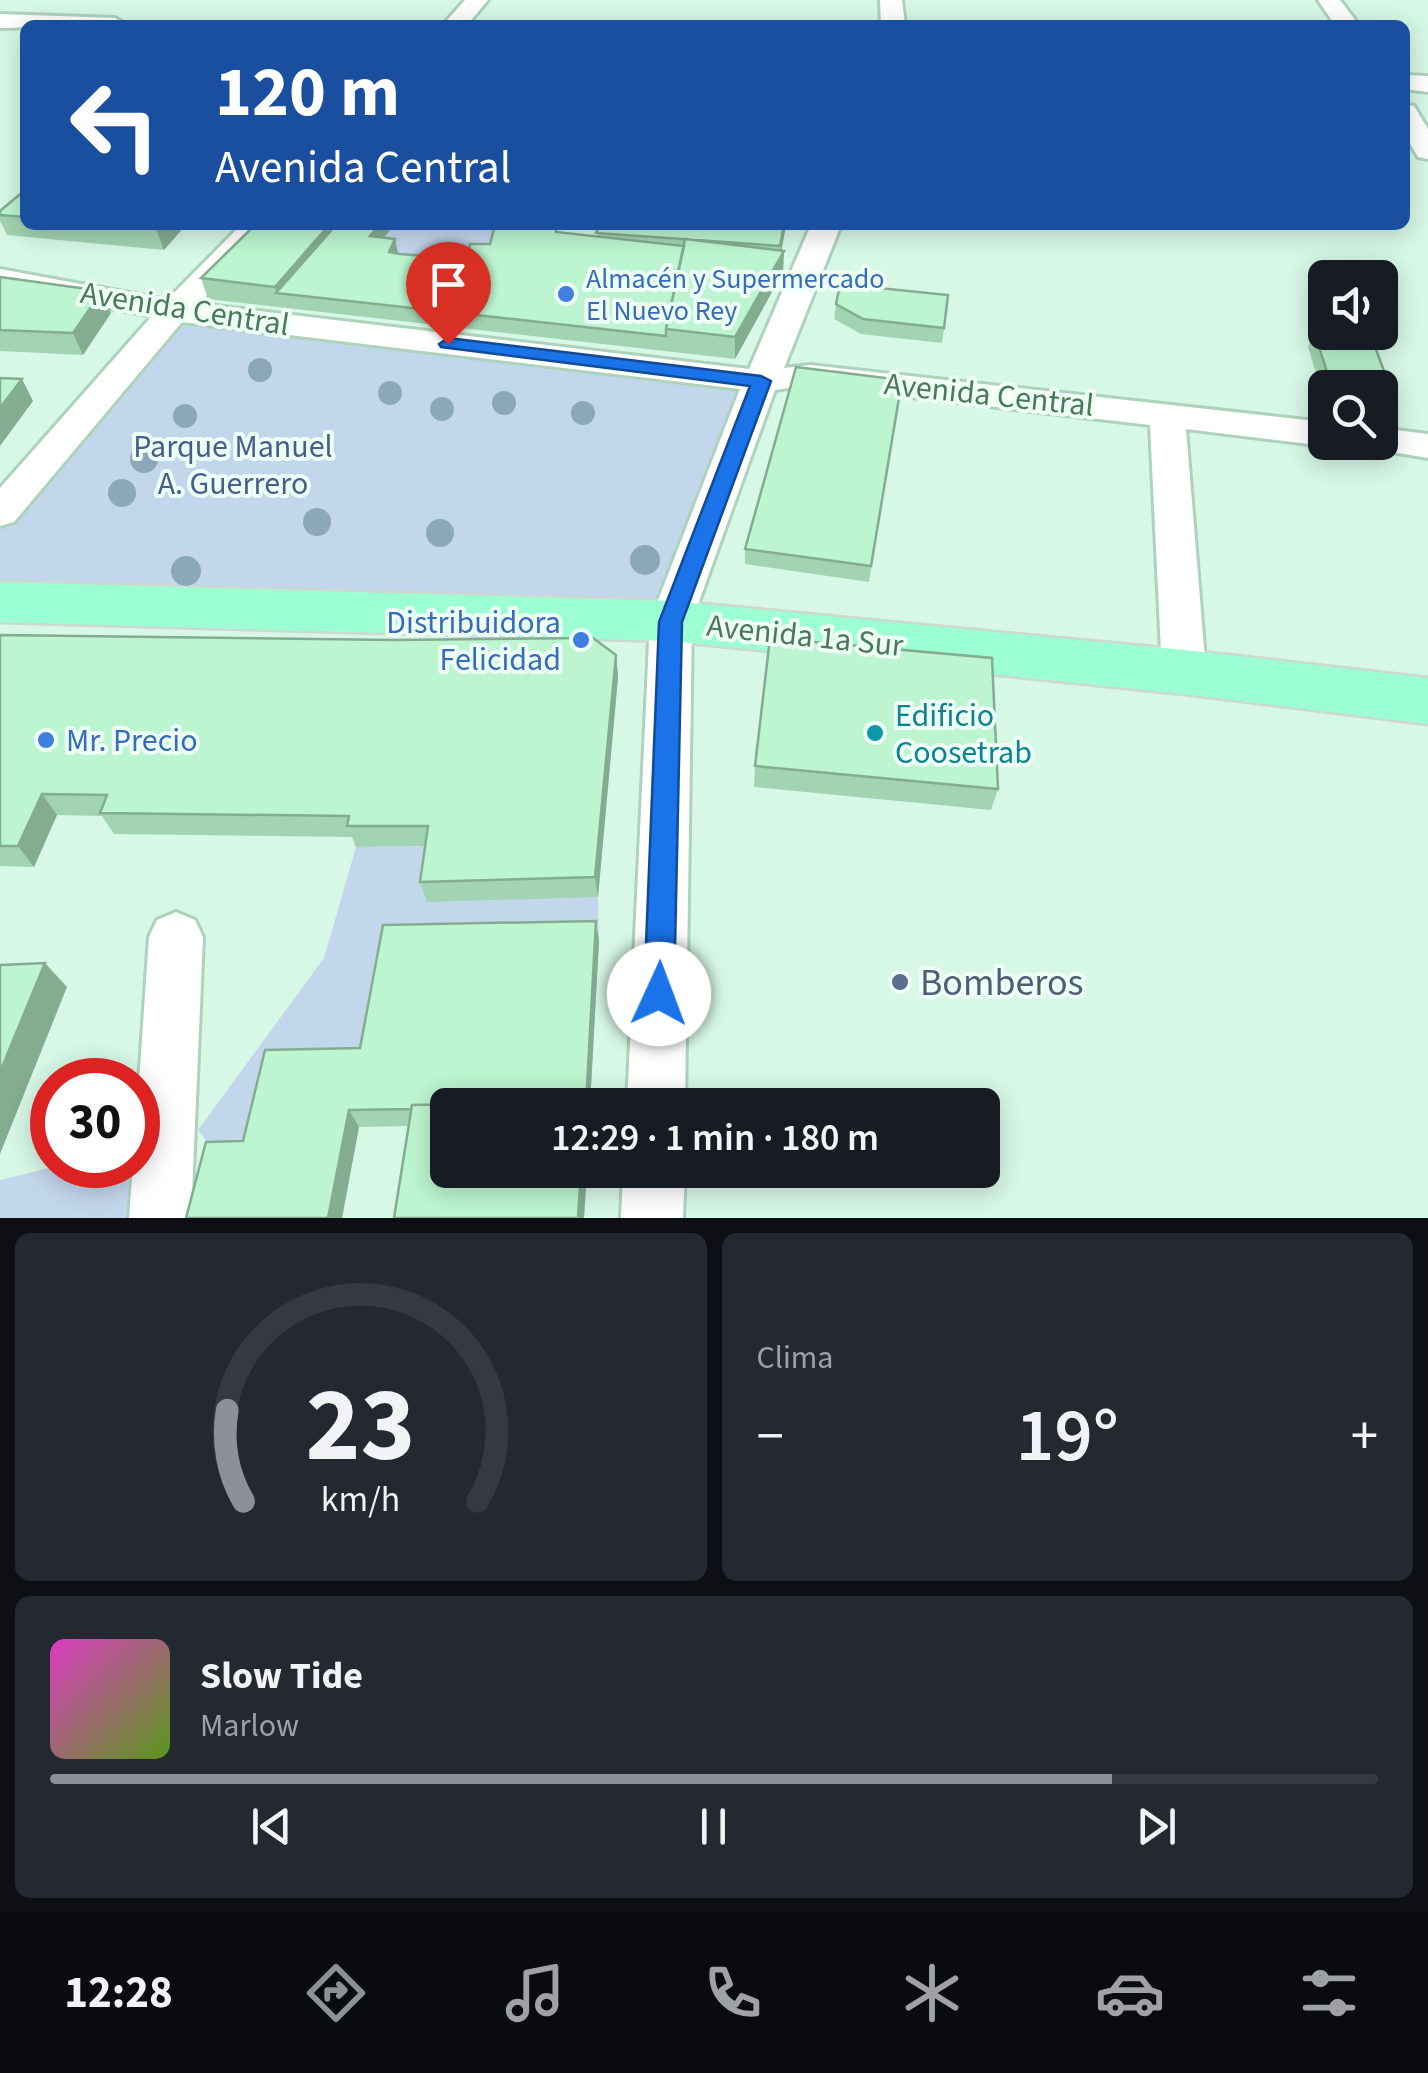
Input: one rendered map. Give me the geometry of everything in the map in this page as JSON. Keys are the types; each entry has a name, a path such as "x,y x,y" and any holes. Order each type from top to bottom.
{"main road":[{"name":"Avenida 1a Sur","path":"0,602 671,622 1184,672 1428,701"}],"street":[{"path":"460,20 477,0"},
{"path":"1410,120 1428,151"},
{"path":"0,513 174,310 253,230"},
{"path":"657,1088 671,622 761,381 824,230"},
{"name":"Avenida Central","path":"0,278 174,310 761,381 810,375 1308,432"},
{"path":"1168,414 1184,672"},
{"path":"1398,442 1428,446"},
{"path":"160,1218 176,936"},
{"path":"652,1218 653,1188"}],"shaded area":[{"path":"0,0 1428,0 1428,1218 0,1218"}],"green space":[{"path":"390,230 509,230 469,274 374,250"},
{"name":"Parque Manuel A. Guerrero","path":"174,311 761,381 671,621 0,602 0,513"},
{"path":"434,846 598,897 599,941 370,1066 260,1139 220,1158 198,1130 324,958 356,847"},
{"path":"30,1173 30,1188 128,1188 126,1218 0,1218 0,1180"}],"building":[{"path":"20,194 20,217 0,215"},
{"path":"250,230 325,230 275,287 201,278"},
{"path":"332,230 375,230 370,236 395,239 389,252 466,259 470,244 490,244 494,230 556,230 684,246 666,336 276,293"},
{"path":"598,230 783,230 780,246 596,233"},
{"path":"685,239 784,251 735,337 666,329"},
{"path":"0,277 102,291 73,333 0,330"},
{"path":"840,284 948,295 944,328 863,319 836,304"},
{"path":"1320,350 1376,350 1384,370 1326,370"},
{"path":"796,367 902,380 871,566 745,549"},
{"path":"0,378 22,379 0,408"},
{"path":"0,635 395,640 593,638 616,655 595,877 420,882 428,826 347,826 349,816 100,813 107,795 42,794 18,846 0,846"},
{"name":"Edificio Coosetrab","path":"770,638 992,658 998,789 755,766"},
{"path":"596,921 587,1088 430,1088 430,1105 412,1105 411,1109 349,1110 328,1218 186,1218 206,1142 243,1141 265,1050 360,1048 383,925"},
{"path":"45,963 0,1072 0,965"},
{"path":"412,1105 430,1105 430,1188 580,1188 578,1218 394,1218"}],"place":[{"name":"Almacén y Supermercado El Nuevo Rey","path":"566,294"},
{"name":"Distribuidora Felicidad","path":"581,640"},
{"name":"Edificio Coosetrab","path":"875,733"},
{"name":"Mr. Precio","path":"46,740"},
{"name":"Bomberos","path":"900,982"}],"route":[{"path":"448,344 761,381 671,622 659,994"}]}
